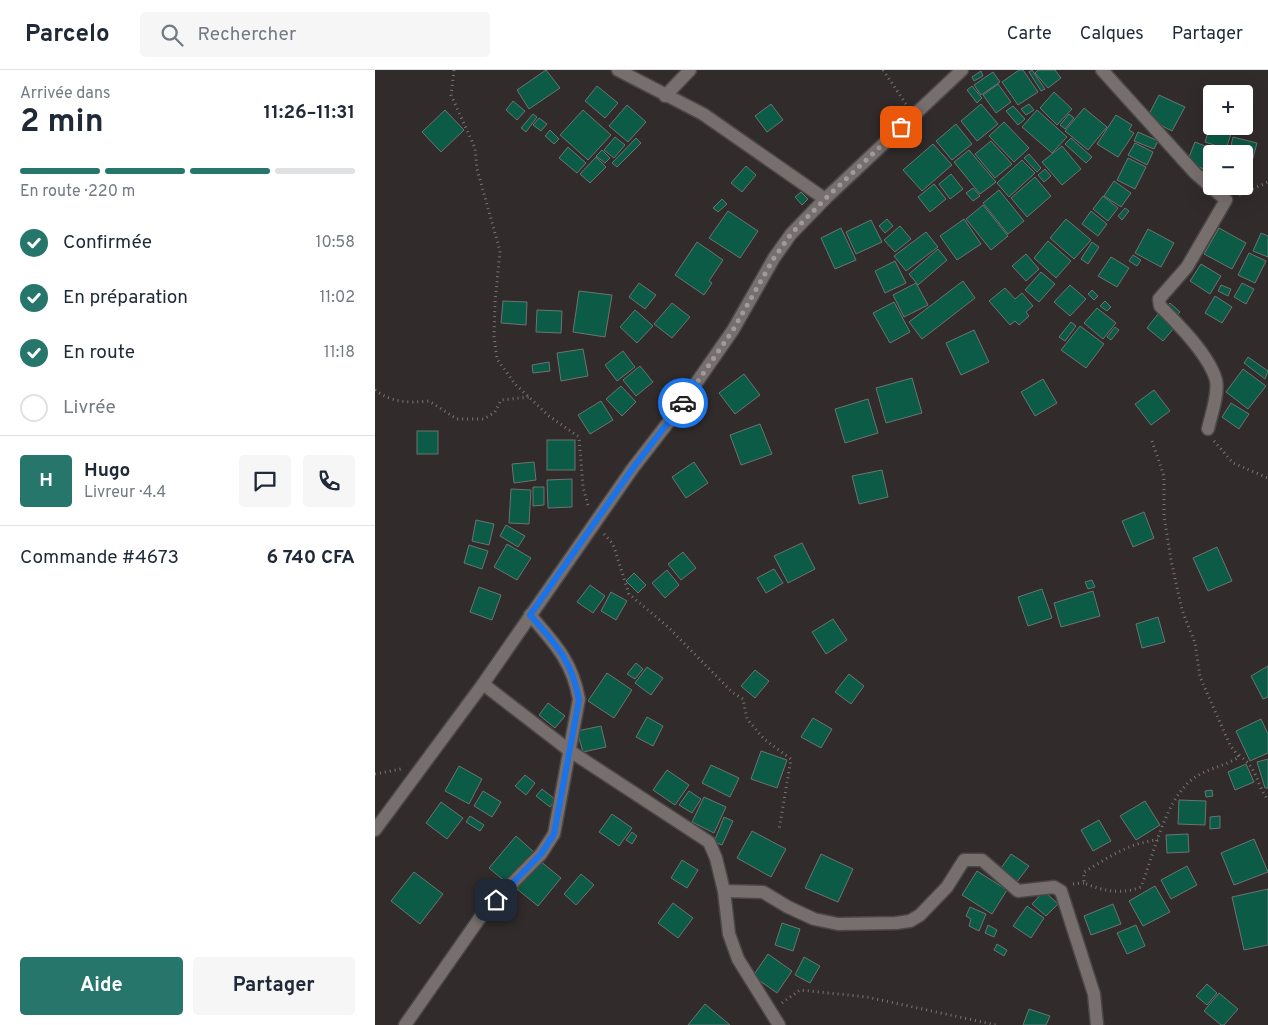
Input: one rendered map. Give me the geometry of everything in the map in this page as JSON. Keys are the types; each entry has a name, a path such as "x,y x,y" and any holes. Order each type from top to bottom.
{"street":[{"path":"617,70 703,114 825,199"},
{"path":"665,96 690,70"},
{"path":"375,830 483,684 594,523 674,415 733,330 774,258 791,234 913,114 962,70"},
{"path":"1103,70 1195,173 1226,200 1187,267 1159,299 1160,306 1207,361 1216,381 1208,429"},
{"path":"405,1025 485,912 541,854 554,834 579,700 575,677 559,648 530,615"},
{"path":"483,684 570,751 709,842 716,858 724,891 729,934 738,959 769,1012 779,1025"},
{"path":"724,891 763,892 814,919 838,924 896,923 910,921 920,915 947,887 964,860 982,860 1019,891 1054,887 1061,891 1094,994 1097,1025"}],"path":[{"path":"453,70 451,95 475,148 477,169 500,251 494,336 497,359 515,384 549,416 579,437 583,487 594,523 613,544 629,594 667,627 732,692 743,700 747,719 764,739 791,759 779,830"},
{"path":"883,70 913,114"},
{"path":"1226,200 1268,182"},
{"path":"375,390 388,399 408,403 429,401 457,419 484,419 495,412 501,400 529,397"},
{"path":"1208,429 1217,447 1233,463 1268,478"},
{"path":"1152,441 1164,476 1164,516 1170,551 1182,610 1195,643 1200,678 1230,745 1237,755 1254,770 1262,792 1268,800"},
{"path":"1157,840 1127,847 1084,872 1084,883 1096,888 1127,893 1141,887 1169,812 1188,783 1205,772 1227,765 1239,757 1237,755"},
{"path":"769,1012 800,990 867,997 996,1025"}],"building":[{"path":"546,70 560,88 529,109 517,90"},
{"path":"1019,70 1023,70 1038,92 1018,105 1002,82"},
{"path":"1032,70 1045,89 1041,91 1029,72"},
{"path":"1038,70 1055,70 1061,78 1048,88 1035,73"},
{"path":"981,71 983,76 974,81 972,77"},
{"path":"993,72 1000,82 981,95 974,85"},
{"path":"998,84 1011,102 996,113 983,95"},
{"path":"597,86 618,103 605,118 585,101"},
{"path":"972,86 982,98 977,103 967,90"},
{"path":"1054,92 1072,109 1057,125 1040,108"},
{"path":"1159,95 1185,107 1172,131 1147,118"},
{"path":"513,101 525,111 517,120 506,110"},
{"path":"771,104 783,120 767,132 755,116"},
{"path":"981,104 998,124 977,141 961,121"},
{"path":"1029,104 1034,110 1026,115 1021,109"},
{"path":"627,105 646,122 628,142 609,126"},
{"path":"1013,106 1025,119 1018,125 1006,111"},
{"path":"1084,108 1107,127 1088,150 1065,131"},
{"path":"445,110 464,130 441,152 422,132"},
{"path":"583,110 611,135 588,160 560,135"},
{"path":"1037,110 1067,137 1052,153 1022,127"},
{"path":"533,114 537,117 526,132 521,128"},
{"path":"1069,114 1074,118 1065,129 1060,125"},
{"path":"1116,115 1132,125 1129,130 1134,133 1118,157 1097,144"},
{"path":"539,118 547,124 541,131 533,125"},
{"path":"1004,122 1029,148 1014,162 989,136"},
{"path":"956,124 972,144 952,160 936,141"},
{"path":"550,130 559,139 554,144 545,136"},
{"path":"1138,132 1158,141 1154,149 1134,141"},
{"path":"1207,135 1231,135 1227,145 1214,145 1205,142"},
{"path":"615,137 625,145 614,158 604,150"},
{"path":"1233,137 1257,143 1253,158 1253,145 1231,145"},
{"path":"636,138 641,143 617,167 612,163"},
{"path":"1071,138 1092,157 1086,163 1065,144"},
{"path":"991,141 1012,164 995,178 975,154"},
{"path":"1195,142 1203,145 1203,169 1187,162"},
{"path":"1135,143 1153,152 1147,165 1128,155"},
{"path":"933,144 952,165 922,191 903,170"},
{"path":"1062,146 1081,169 1062,185 1042,162"},
{"path":"568,147 586,163 577,173 559,158"},
{"path":"602,150 610,158 605,163 596,156"},
{"path":"969,150 996,182 980,194 954,162"},
{"path":"1029,154 1041,168 1037,172 1024,158"},
{"path":"596,157 606,167 590,183 580,174"},
{"path":"1128,158 1146,167 1135,189 1117,180"},
{"path":"1022,160 1035,173 1009,197 997,183"},
{"path":"746,166 756,175 742,192 731,183"},
{"path":"1045,169 1051,176 1044,182 1038,175"},
{"path":"951,174 963,189 950,199 939,184"},
{"path":"1035,177 1051,196 1027,217 1011,198"},
{"path":"1114,181 1131,193 1121,207 1104,196"},
{"path":"934,184 946,199 930,212 918,197"},
{"path":"973,188 980,196 973,201 966,193"},
{"path":"999,190 1024,221 1008,234 983,203"},
{"path":"801,192 808,199 802,205 795,197"},
{"path":"1103,196 1118,208 1108,221 1093,209"},
{"path":"722,199 727,204 718,212 713,208"},
{"path":"983,205 1008,236 991,250 966,219"},
{"path":"1125,208 1129,211 1122,220 1118,216"},
{"path":"728,211 758,231 740,258 709,238"},
{"path":"1091,211 1107,224 1098,236 1082,224"},
{"path":"887,219 893,226 885,233 879,226"},
{"path":"964,219 981,244 957,260 940,236"},
{"path":"1066,219 1091,240 1074,259 1050,238"},
{"path":"871,220 882,242 856,254 846,232"},
{"path":"900,226 911,239 895,252 884,240"},
{"path":"841,228 856,260 835,269 821,238"},
{"path":"1219,228 1246,243 1232,269 1204,254"},
{"path":"1148,229 1174,243 1161,267 1135,253"},
{"path":"926,232 938,247 906,271 894,256"},
{"path":"1261,233 1268,236 1268,257 1253,251"},
{"path":"1048,241 1071,261 1056,278 1034,258"},
{"path":"697,242 723,260 709,281 712,283 704,295 675,275"},
{"path":"1092,242 1099,247 1088,264 1081,259"},
{"path":"938,249 947,260 918,285 909,274"},
{"path":"1249,253 1266,261 1255,283 1238,275"},
{"path":"1026,254 1039,269 1026,281 1012,266"},
{"path":"1133,255 1141,260 1137,266 1129,261"},
{"path":"1111,257 1129,268 1117,287 1098,276"},
{"path":"895,261 906,283 885,293 875,271"},
{"path":"1201,264 1221,276 1210,294 1190,281"},
{"path":"1041,272 1055,284 1039,302 1025,290"},
{"path":"963,281 975,298 922,339 909,322"},
{"path":"639,283 656,295 645,309 629,297"},
{"path":"916,283 928,305 904,317 893,295"},
{"path":"1242,283 1254,289 1246,304 1234,297"},
{"path":"1070,285 1086,299 1070,316 1054,302"},
{"path":"1221,285 1231,289 1228,296 1218,291"},
{"path":"1005,288 1015,299 1022,293 1033,306 1026,312 1029,316 1019,325 1015,321 1010,325 989,301"},
{"path":"1092,290 1098,296 1094,300 1088,294"},
{"path":"579,291 612,295 605,337 573,332"},
{"path":"1215,296 1232,307 1222,323 1205,313"},
{"path":"503,301 527,302 526,325 501,323"},
{"path":"1105,301 1111,307 1107,311 1100,306"},
{"path":"894,302 910,332 890,343 873,313"},
{"path":"672,303 690,317 672,338 654,324"},
{"path":"1170,303 1180,312 1176,316 1166,307"},
{"path":"1097,308 1116,323 1103,339 1084,323"},
{"path":"537,310 562,311 561,333 536,332"},
{"path":"635,310 653,326 637,343 620,327"},
{"path":"1158,314 1175,327 1163,341 1147,328"},
{"path":"1071,322 1076,326 1065,341 1059,337"},
{"path":"1080,326 1104,344 1086,368 1061,350"},
{"path":"1115,327 1119,330 1111,340 1107,337"},
{"path":"974,330 989,362 961,375 946,343"},
{"path":"583,349 588,376 561,381 557,353"},
{"path":"623,351 635,367 617,381 605,365"},
{"path":"1248,357 1268,371 1265,379 1244,363"},
{"path":"549,362 550,371 533,373 532,365"},
{"path":"640,366 653,382 636,396 623,380"},
{"path":"1243,369 1266,386 1248,409 1226,392"},
{"path":"744,374 760,395 735,414 719,393"},
{"path":"912,378 922,413 886,423 876,388"},
{"path":"1043,379 1057,403 1035,416 1021,392"},
{"path":"621,386 636,402 622,416 606,399"},
{"path":"1154,390 1170,411 1151,425 1135,404"},
{"path":"868,399 878,433 845,443 835,409"},
{"path":"601,401 613,420 590,434 578,415"},
{"path":"1231,403 1249,414 1239,429 1222,417"},
{"path":"760,424 772,454 741,465 730,435"},
{"path":"417,431 438,431 438,454 417,454"},
{"path":"547,440 575,440 575,470 547,470"},
{"path":"534,462 536,480 514,483 512,464"},
{"path":"694,462 708,483 686,498 672,477"},
{"path":"882,470 888,497 859,504 852,476"},
{"path":"572,479 572,507 548,508 547,480"},
{"path":"533,487 544,487 544,505 533,506"},
{"path":"511,489 531,490 529,524 509,523"},
{"path":"1144,512 1154,538 1133,547 1122,521"},
{"path":"476,520 494,524 489,545 472,541"},
{"path":"506,525 525,536 518,547 500,536"},
{"path":"802,543 815,569 788,583 774,556"},
{"path":"507,544 531,558 517,580 494,567"},
{"path":"469,545 488,551 482,569 464,563"},
{"path":"1217,547 1232,581 1208,591 1193,558"},
{"path":"683,552 696,568 681,580 668,564"},
{"path":"774,569 783,583 766,593 757,578"},
{"path":"667,570 679,585 665,598 652,583"},
{"path":"634,573 646,585 638,593 626,581"},
{"path":"1092,580 1095,587 1088,589 1085,582"},
{"path":"590,585 605,596 593,613 577,602"},
{"path":"479,587 501,595 492,620 470,612"},
{"path":"1042,589 1052,618 1028,626 1018,597"},
{"path":"1093,591 1100,616 1061,627 1054,603"},
{"path":"611,592 627,601 616,620 601,611"},
{"path":"1158,617 1165,642 1142,648 1136,624"},
{"path":"833,619 847,640 826,654 812,632"},
{"path":"636,663 643,669 635,679 627,674"},
{"path":"1268,666 1268,697 1263,699 1251,676"},
{"path":"647,667 663,678 651,695 635,683"},
{"path":"755,670 769,681 755,698 741,686"},
{"path":"607,673 632,690 614,718 588,701"},
{"path":"849,674 864,686 851,704 835,692"},
{"path":"548,703 565,716 555,728 539,715"},
{"path":"647,717 663,726 653,746 636,737"},
{"path":"813,718 832,729 821,748 801,737"},
{"path":"1261,719 1268,734 1268,753 1250,761 1236,731"},
{"path":"601,726 606,747 583,752 577,731"},
{"path":"761,751 787,760 777,788 751,779"},
{"path":"1268,759 1268,788 1265,788 1257,762"},
{"path":"1246,764 1254,782 1235,790 1228,772"},
{"path":"711,765 739,778 730,797 702,783"},
{"path":"459,766 482,779 469,804 445,791"},
{"path":"667,770 689,785 675,805 653,790"},
{"path":"525,775 535,783 526,795 515,786"},
{"path":"542,789 556,800 550,807 536,796"},
{"path":"1212,790 1213,796 1206,797 1205,791"},
{"path":"483,791 501,802 492,817 474,806"},
{"path":"689,791 701,799 692,813 679,805"},
{"path":"704,797 726,807 714,833 692,822"},
{"path":"1179,800 1206,801 1205,825 1178,824"},
{"path":"1145,801 1160,825 1136,840 1120,816"},
{"path":"441,802 463,818 447,839 426,823"},
{"path":"612,814 632,828 619,846 599,832"},
{"path":"470,816 484,825 480,831 466,822"},
{"path":"1220,816 1220,828 1210,829 1210,817"},
{"path":"724,817 733,821 722,845 714,842"},
{"path":"1099,820 1111,841 1093,851 1081,830"},
{"path":"752,831 786,849 771,877 737,858"},
{"path":"632,832 637,836 632,844 626,840"},
{"path":"1188,834 1189,852 1167,853 1166,835"},
{"path":"516,836 535,853 508,884 489,868"},
{"path":"1254,839 1268,872 1234,885 1221,853"},
{"path":"821,854 853,869 838,902 805,888"},
{"path":"1011,854 1029,866 1016,883 999,871"},
{"path":"682,860 698,870 687,888 671,878"},
{"path":"540,861 561,878 538,906 517,889"},
{"path":"1187,866 1197,885 1171,899 1161,880"},
{"path":"977,871 1007,890 992,914 962,895"},
{"path":"414,872 443,894 420,924 391,901"},
{"path":"581,874 594,885 576,905 564,894"},
{"path":"1155,886 1170,912 1143,926 1129,901"},
{"path":"1268,889 1268,945 1244,950 1232,897"},
{"path":"1044,891 1058,904 1046,916 1032,904"},
{"path":"673,903 693,918 678,938 658,923"},
{"path":"1113,904 1121,924 1091,935 1084,916"},
{"path":"1027,906 1044,918 1031,938 1013,926"},
{"path":"970,907 986,914 979,931 969,926 971,919 966,916"},
{"path":"782,923 800,929 793,951 775,945"},
{"path":"988,925 997,930 994,937 985,933"},
{"path":"1136,925 1145,946 1127,954 1117,933"},
{"path":"997,944 1007,950 1004,956 994,950"},
{"path":"768,954 792,971 777,993 753,976"},
{"path":"804,957 820,966 810,983 795,975"},
{"path":"1207,984 1217,993 1207,1005 1196,996"},
{"path":"1219,993 1238,1009 1224,1025 1221,1025 1204,1011"},
{"path":"705,1004 730,1025 688,1025"},
{"path":"1029,1009 1050,1016 1046,1025 1023,1025"}],"way so far":[{"path":"683,403 733,330 774,258 791,234 901,127"}],"route":[{"path":"496,900 541,854 554,834 579,700 575,677 559,648 530,615 633,468 683,403"}]}
